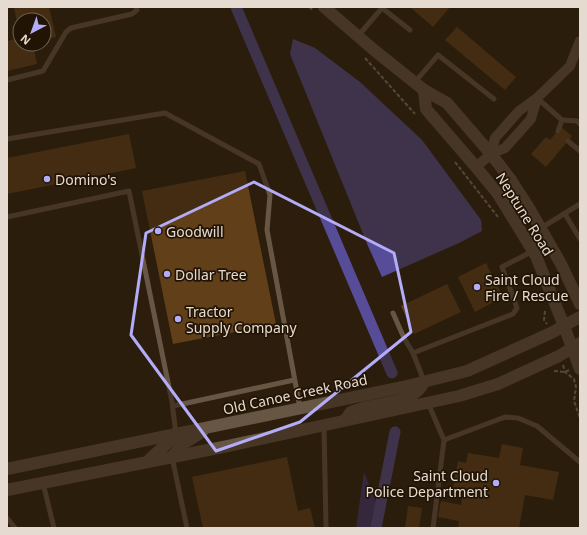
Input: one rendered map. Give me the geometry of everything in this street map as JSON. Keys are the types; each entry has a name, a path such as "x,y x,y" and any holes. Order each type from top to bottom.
{"main road":[{"name":"Neptune Road","path":"320,10 358,36 419,86 447,103 491,154 511,180 561,264 580,304"},
{"name":"Neptune Road","path":"419,86 426,109 498,194 533,251 564,326 576,346 580,369"},
{"name":"Old Canoe Creek Road","path":"7,469 345,399 467,371 564,326 580,317"},
{"path":"7,490 172,457 459,396 498,384 559,356 576,346"},
{"path":"349,420 351,412 415,394 421,388 420,383"},
{"path":"172,457 183,444 210,427"},
{"path":"148,461 176,435"}],"street":[{"path":"491,154 495,138 519,111 536,98 570,66 580,41"},
{"path":"476,167 491,154 505,148 531,119 536,98"}],"lane":[{"path":"7,80 43,71 66,32 71,28 132,14 137,10 136,7"},
{"path":"358,36 382,8 410,30"},
{"path":"419,86 438,55 494,99"},
{"path":"536,98 562,120 577,121 580,124"},
{"path":"7,139 165,113 259,164 270,195 267,230 300,408"},
{"path":"558,131 562,120"},
{"path":"568,141 580,151"},
{"path":"7,217 129,191 173,406 176,435"},
{"path":"540,228 580,204"},
{"path":"565,214 580,239"},
{"path":"414,353 513,314 517,308 502,267 533,251"},
{"path":"393,314 404,338 414,353 420,383"},
{"path":"173,406 294,380"},
{"path":"423,404 444,440 433,528"},
{"path":"444,440 505,417 518,418 536,426 580,462"},
{"path":"324,425 326,528"},
{"path":"172,457 187,528"},
{"path":"43,483 54,528"},
{"path":"7,518 15,528"}],"path":[{"path":"309,7 320,10"},
{"path":"362,55 419,118"},
{"path":"451,157 498,217"},
{"path":"545,306 544,320 546,322"},
{"path":"565,372 574,379 576,387 574,401 580,418"}],"highlighted area":[{"path":"254,182 394,253 411,332 300,422 216,451 131,335 146,233"}],"shaded area":[{"path":"293,39 315,48 360,82 422,140 481,220 482,231 459,243 382,277 290,54"},
{"path":"364,472 382,517 382,528 356,528"}],"building":[{"path":"14,7 49,7 50,12 15,12"},
{"path":"410,7 450,7 433,27"},
{"path":"52,20 56,37 52,38"},
{"path":"457,27 516,77 505,90 445,40"},
{"path":"12,40 12,52 35,52 37,64 7,71 7,41"},
{"path":"561,127 572,136 546,167 531,154 546,137 550,140"},
{"path":"129,134 136,168 7,194 7,158"},
{"path":"245,171 276,324 173,344 142,191"},
{"path":"486,263 503,297 475,312 458,277"},
{"path":"447,284 461,312 414,334 401,306"},
{"path":"502,444 523,448 520,465 559,472 553,500 525,495 519,528 458,528 459,521 438,517 441,501 461,505 463,490 453,488 458,461 466,463 468,453 499,458"},
{"path":"287,457 298,511 310,508 315,528 203,528 192,477"},
{"path":"408,506 422,508 419,528 405,528"}],"waterway":[{"path":"236,7 392,373"},
{"path":"376,528 395,432"}],"place":[{"name":"Domino's","path":"47,179"},
{"name":"Goodwill","path":"158,231"},
{"name":"Dollar Tree","path":"167,274"},
{"name":"Saint Cloud Fire / Rescue","path":"477,287"},
{"name":"Tractor Supply Company","path":"178,319"},
{"name":"Saint Cloud Police Department","path":"496,483"}]}
